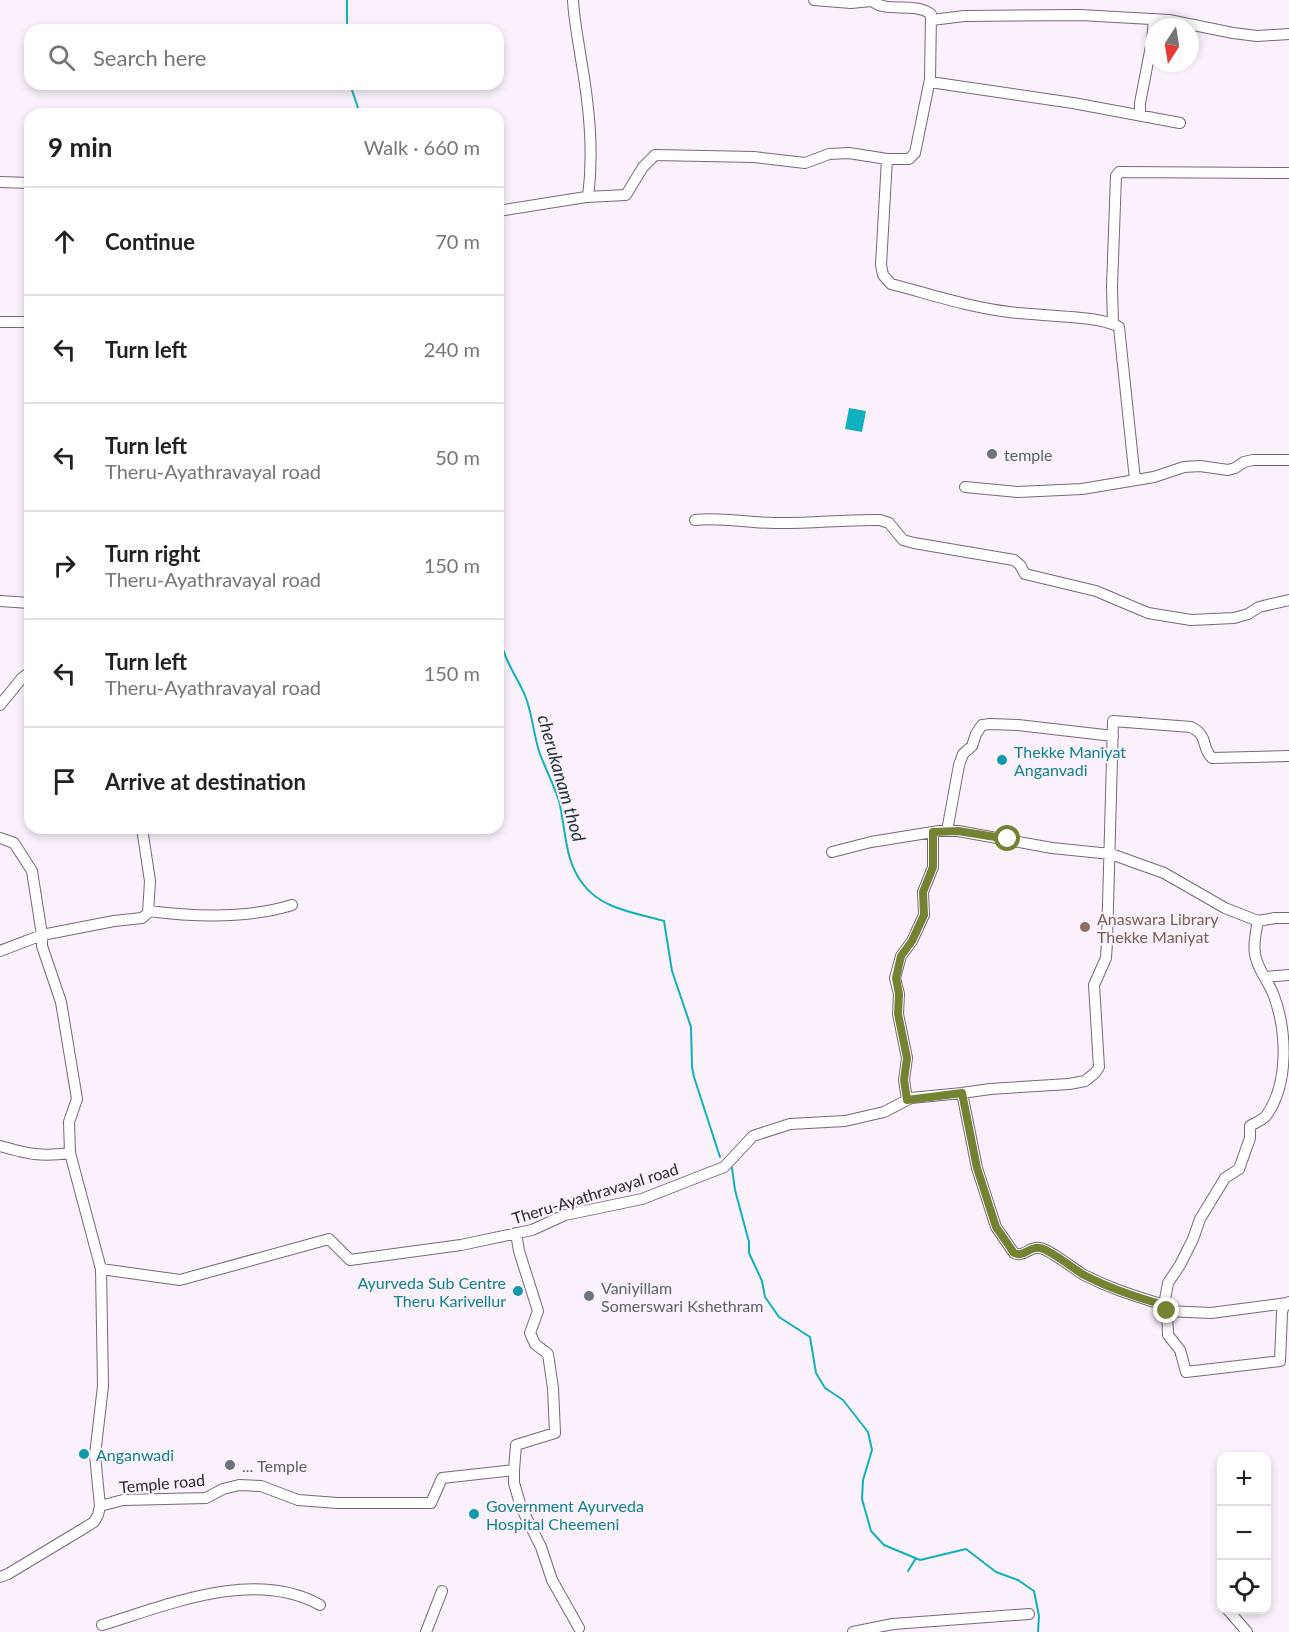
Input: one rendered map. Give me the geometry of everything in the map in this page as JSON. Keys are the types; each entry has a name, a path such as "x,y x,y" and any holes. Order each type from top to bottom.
{"street":[{"path":"573,0 575,29 591,131 588,197"},
{"path":"504,211 588,197 626,195 643,167 655,155 754,157 805,163 829,154 849,153 887,159 909,159 915,153 930,82 932,14 918,7 881,6 871,1 851,3 814,0"},
{"path":"932,20 964,16 1026,15 1145,19"},
{"path":"1199,26 1257,36 1289,34"},
{"path":"1140,115 1146,72"},
{"path":"930,82 1073,103 1180,123"},
{"path":"887,159 881,266 883,275 891,284 966,305 1113,324 1119,327 1135,480"},
{"path":"1113,324 1116,176 1119,172 1289,173"},
{"path":"0,182 24,183"},
{"path":"0,322 24,321"},
{"path":"965,487 1018,492 1082,489 1154,477 1184,467 1200,466 1228,470 1253,460 1289,460"},
{"path":"695,520 717,518 771,523 880,520 889,523 903,540 939,549 1014,560 1025,574 1096,591 1163,617 1191,620 1234,618 1248,614 1259,607 1289,600"},
{"path":"0,601 24,603"},
{"path":"0,705 24,676"},
{"path":"947,831 959,765 963,754 972,746 982,725 1018,725 1113,736 1113,721 1191,727 1201,732 1207,754 1212,758 1289,756"},
{"name":"Theru-Ayathravayal road","path":"101,1269 180,1280 329,1239 350,1260 461,1245 532,1230 565,1215 642,1198 724,1167 753,1136 790,1124 855,1119 885,1112 907,1100 990,1089 1085,1081 1099,1067 1094,985 1106,958 1113,736"},
{"path":"832,852 871,842 933,832 947,831 1008,839 1052,848 1111,854 1164,873 1225,908 1258,921 1289,918"},
{"path":"907,1100 904,1080 907,1058 898,1014 899,994 896,978 901,956 912,941 924,915 923,892 933,867 933,832"},
{"path":"0,951 42,935 142,918 149,911 150,881 143,834"},
{"path":"0,838 14,843 32,871 42,946 61,1002 77,1099 69,1122 70,1153 101,1269 103,1386 95,1455 100,1506 98,1515 93,1522 0,1577"},
{"path":"149,911 178,915 227,915 271,912 292,905"},
{"path":"1258,921 1255,956 1282,1020 1285,1035 1285,1074 1274,1103 1265,1117 1250,1126 1250,1138 1239,1169 1226,1178 1200,1219 1180,1265 1168,1283 1165,1308 1168,1335 1180,1350 1186,1372 1280,1361 1282,1313 1288,1302"},
{"path":"1265,977 1289,975"},
{"path":"962,1093 980,1178 996,1227 1014,1253 1018,1255 1031,1249 1041,1248 1082,1274 1118,1292 1165,1308 1211,1313 1288,1302"},
{"path":"0,1146 22,1153 46,1156 70,1153"},
{"path":"516,1233 519,1251 538,1311 530,1333 535,1344 548,1354 553,1388 555,1433 516,1445 514,1470 517,1495 552,1580 579,1628"},
{"name":"Temple road","path":"100,1506 123,1500 206,1498 223,1489 239,1485 261,1486 298,1500 337,1503 431,1503 442,1478 514,1470"},
{"path":"102,1625 213,1592 255,1590 291,1592 320,1605"},
{"path":"426,1632 442,1591"},
{"path":"853,1632 893,1624 1029,1614"},
{"path":"1231,1614 1247,1632"}],"water":[{"path":"849,408 866,411 862,432 845,429"}],"waterway":[{"name":"cherukanam thod","path":"347,0 347,24"},
{"name":"cherukanam thod","path":"352,90 358,108"},
{"name":"cherukanam thod","path":"504,652 527,701 540,754 559,801 569,855 577,875 590,892 609,905 664,921 672,971 691,1027 694,1077 720,1157"},
{"name":"cherukanam thod","path":"732,1168 735,1190 749,1242 749,1253 762,1281 765,1297 779,1317 810,1337 816,1373 825,1388 843,1400 868,1432 872,1450 863,1480 862,1499 871,1531 884,1545 920,1560 966,1549 996,1572 1018,1580 1034,1591 1039,1616 1038,1632"},
{"path":"908,1571 916,1558"}],"place":[{"name":"temple","path":"992,454"},
{"name":"Thekke Maniyat Anganvadi","path":"1002,760"},
{"name":"Anaswara Library Thekke Maniyat","path":"1085,927"},
{"name":"Ayurveda Sub Centre Theru Karivellur","path":"518,1291"},
{"name":"Vaniyillam Somerswari Kshethram","path":"589,1296"},
{"name":"Anganwadi","path":"84,1454"},
{"name":"... Temple","path":"230,1465"},
{"name":"Government Ayurveda Hospital Cheemeni","path":"474,1514"}],"route":[{"path":"1008,839 958,831 933,832 933,867 932,874 924,885 924,915 897,966 898,1014 907,1058 904,1080 907,1100 962,1093 977,1168 996,1227 1014,1253 1018,1255 1031,1249 1041,1248 1082,1274 1118,1292 1164,1305 1167,1311"}]}
